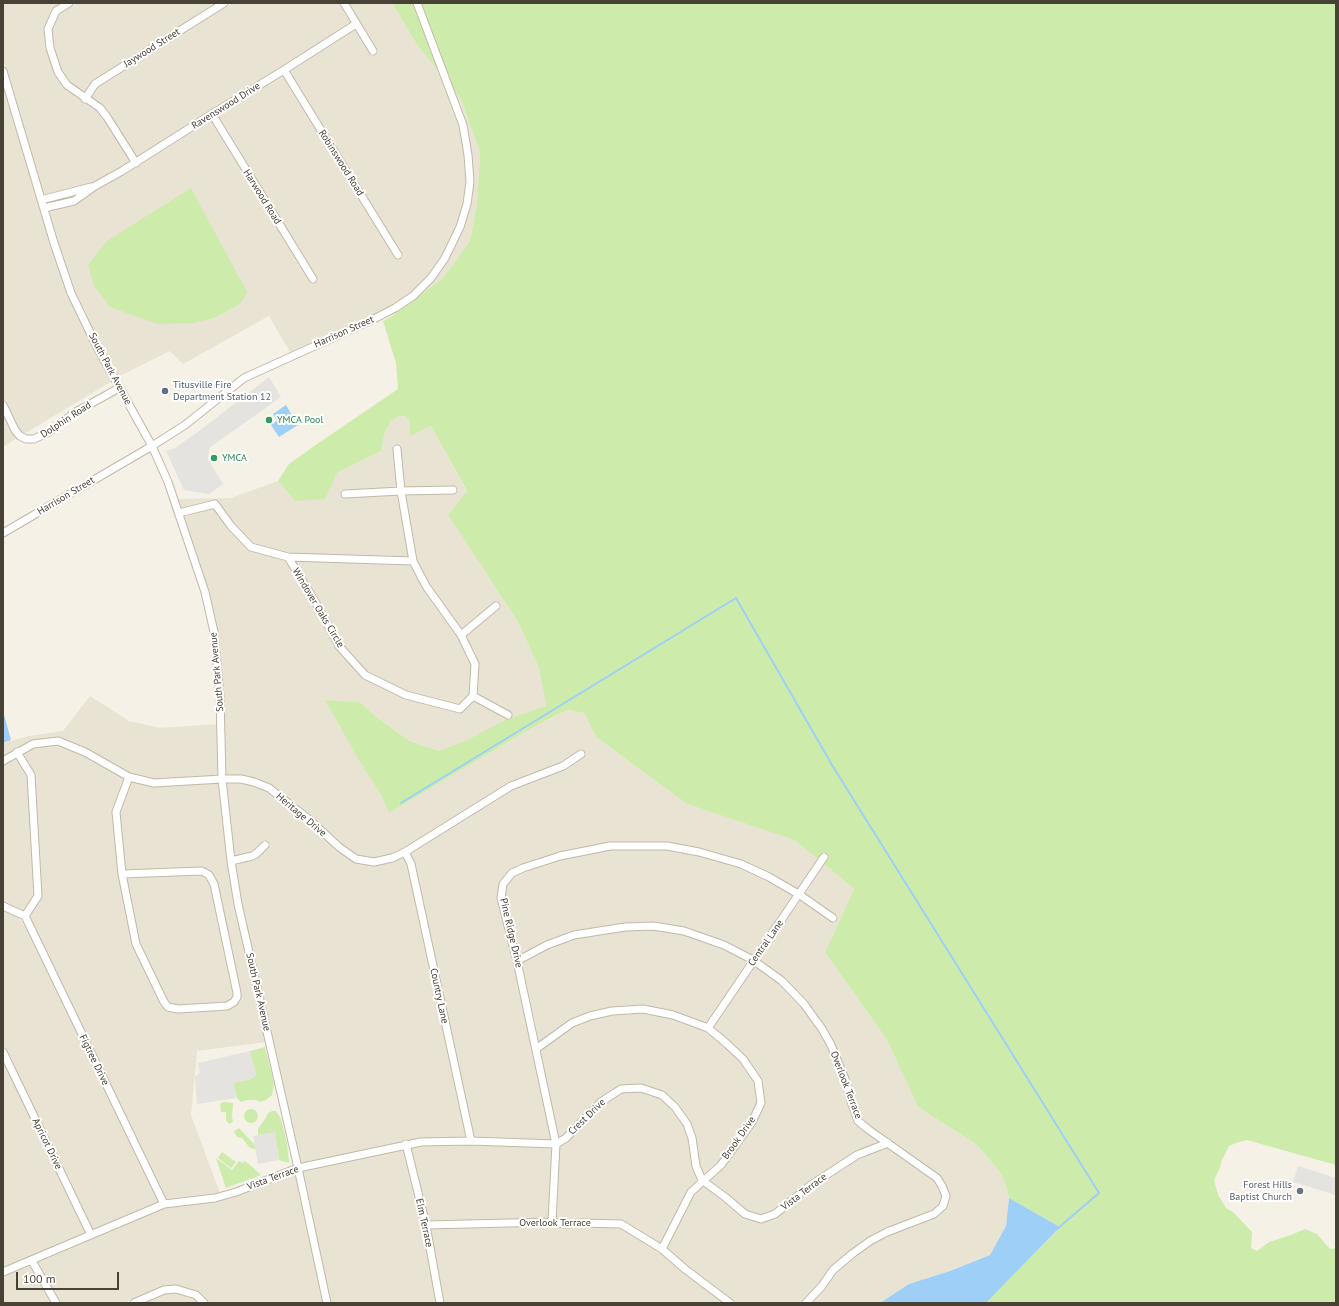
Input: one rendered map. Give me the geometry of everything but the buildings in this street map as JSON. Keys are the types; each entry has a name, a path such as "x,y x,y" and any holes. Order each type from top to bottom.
{"street":[{"path":"69,3 56,11 48,29 50,48 58,72 67,85 100,108 108,117 136,163"},
{"name":"Jaywood Street","path":"85,99 95,84 224,3"},
{"path":"344,3 373,51"},
{"name":"Harrison Street","path":"3,533 152,446 185,425 244,378 372,320 413,296 431,278 445,258 460,227 467,204 470,182 468,155 463,126 416,3"},
{"name":"Ravenswood Drive","path":"44,208 74,201 95,186 136,163 356,24"},
{"name":"Robinswood Road","path":"284,70 398,255"},
{"name":"South Park Avenue","path":"3,71 54,243 71,293 119,388 152,446 168,482 206,592 214,632 220,697 222,780 231,861 238,904 327,1303"},
{"name":"Harwood Road","path":"212,114 313,279"},
{"name":"Ravenswood Drive","path":"41,200 95,186"},
{"name":"Dolphin Road","path":"3,405 20,436 26,439 34,439 49,432 74,413 119,388"},
{"path":"397,448 413,561 426,586 461,635 475,664 473,696 508,715"},
{"path":"346,494 453,490"},
{"name":"Windover Oaks Circle","path":"179,513 216,504 231,526 251,547 288,557 413,561"},
{"name":"Windover Oaks Circle","path":"288,557 320,610 339,646 365,675 406,695 460,709 473,696"},
{"path":"461,635 496,606"},
{"name":"Heritage Drive","path":"3,761 33,744 58,742 85,752 129,777 154,783 222,780 246,780 254,782 269,788 311,821 340,847 356,858 374,862 392,858 406,852 510,786 563,766 581,754"},
{"path":"3,906 25,916 38,896 31,775 17,752"},
{"path":"122,874 202,871 210,875 214,884 237,993 237,997 234,1002 227,1006 178,1010 170,1008 166,1005 136,944 122,874 116,812 129,777"},
{"path":"231,861 252,856 265,845"},
{"name":"Pine Ridge Drive","path":"556,1144 517,961 501,898 503,884 512,873 560,856 610,846 667,846 700,852 741,864 769,877 800,895 833,918"},
{"name":"Country Lane","path":"406,852 411,864 471,1142"},
{"name":"Central Lane","path":"708,1028 753,960 800,895 824,857"},
{"name":"Figtree Drive","path":"25,916 164,1204"},
{"name":"Overlook Terrace","path":"517,961 547,945 574,935 625,927 653,926 690,933 724,945 753,960 782,981 804,1004 822,1029 831,1045 845,1079 858,1121 937,1178 946,1196 942,1206 934,1214 888,1232 870,1241 833,1270 822,1286 806,1303"},
{"name":"Brook Drive","path":"536,1048 572,1023 590,1016 612,1011 643,1009 672,1015 708,1028 743,1060 758,1081 761,1103 752,1122 720,1165 702,1180"},
{"name":"Apricot Drive","path":"3,1052 91,1235"},
{"name":"Crest Drive","path":"556,1144 566,1138 601,1102 621,1089 641,1088 662,1095 674,1107 687,1124 692,1138 696,1166 702,1180"},
{"name":"Vista Terrace","path":"3,1272 164,1204 215,1198 236,1192 298,1168 421,1142 556,1144"},
{"name":"Vista Terrace","path":"702,1180 745,1214 761,1219 775,1214 811,1185 857,1155 888,1143"},
{"name":"Elm Terrace","path":"406,1144 426,1225 440,1303"},
{"path":"552,1222 556,1144"},
{"path":"662,1249 691,1192 702,1180"},
{"name":"Overlook Terrace","path":"426,1225 552,1222 565,1224 621,1224 662,1249 685,1269 730,1303"},
{"path":"32,1261 56,1303"},
{"path":"134,1303 164,1290 176,1289 196,1295 204,1303"}],"shaded area":[{"path":"3,3 61,3 52,9 44,29 46,49 55,74 65,88 98,111 105,119 131,161 93,183 44,195 3,58"},
{"path":"76,3 217,3 93,81 84,93 70,82 61,70 53,47 52,30 59,14"},
{"path":"232,3 339,3 351,23 137,157 110,114 102,104 90,98 97,87"},
{"path":"348,3 392,3 417,45 438,71 459,126 465,155 466,181 464,203 457,226 442,256 428,275 411,293 393,304 290,352 269,316 183,364 170,351 118,377 100,345 75,291 57,242 48,211 77,204 97,190 124,175 211,120 312,284 318,281 217,116 283,76 397,260 403,257 289,72 355,29 372,56 378,52","holes":["237,306 214,318 195,323 174,323"]},
{"path":"3,83 50,244 68,294 112,381 24,434 19,428 3,398"},
{"path":"452,88 461,99 480,153 477,204 470,241 443,278 418,297 433,281 448,260 463,229 471,206 473,183 472,154 466,125"},
{"path":"269,377 281,397 209,448 208,459 223,484 209,494 184,490 166,451 175,448 203,428"},
{"path":"3,413 17,438 3,447"},
{"path":"399,416 405,416 410,421 410,436 431,426 467,492 448,515 518,622 539,668 546,706 510,718 512,713 477,694 479,662 466,636 501,607 496,601 461,630 429,584 417,560 406,494 457,493 456,486 405,487 400,445 393,445 398,487 341,490 343,498 399,495 409,557 290,554 289,552 287,553 253,543 233,524 218,502 214,500 181,508 178,499 231,498 278,481 295,501 337,473 381,451 385,431 391,421"},
{"path":"214,508 228,529 249,549 286,561 317,612 336,648 364,678 405,699 459,713 462,712 474,700 508,719 467,740 439,751 410,741 375,716 360,702 326,700 381,795 389,813 523,733 568,710 584,713 596,737 687,804 794,840 818,859 798,890 770,873 742,861 700,848 667,843 609,842 558,852 509,870 499,883 497,899 514,962 552,1140 474,1138 414,864 410,854 512,789 565,769 586,755 581,749 562,762 509,782 404,848 391,854 374,858 357,855 341,844 313,818 271,785 254,778 241,775 225,776 224,698 217,632 209,591 184,516"},
{"path":"294,561 411,565 423,588 458,637 472,664 469,694 458,705 407,692 367,672 342,644"},
{"path":"90,696 129,721 160,728 217,724 218,776 154,779 130,773 86,749 57,738 33,740 3,756 3,743 29,736 63,731"},
{"path":"58,745 84,756 124,778 112,811 119,878 132,944 160,1003 170,1012 179,1013 229,1010 236,1006 240,999 241,993 217,884 212,873 203,867 125,870 120,813 131,781 155,787 218,783 234,904 266,1042 197,1051 191,1115 220,1193 166,1199 29,917 42,897 35,776 22,754 35,747"},
{"path":"16,757 28,776 34,895 23,912 3,902 3,765"},
{"path":"226,783 253,785 268,792 309,824 338,851 355,862 374,865 393,862 404,857 407,865 466,1138 421,1138 408,1140 301,1164 242,904 235,865 254,860 259,857 270,845 264,839 251,853 234,857"},
{"path":"611,850 667,850 699,856 740,868 768,880 794,896 752,955 725,941 684,927 652,922 624,923 573,931 546,941 520,955 505,898 506,886 514,876 561,860"},
{"path":"824,864 854,889 825,952 887,1040 918,1107 977,1145 999,1171 1005,1182 1009,1198 1006,1226 990,1255 950,1271 909,1284 880,1303 812,1303 825,1289 836,1273 872,1244 889,1235 937,1217 946,1207 949,1195 945,1184 938,1175 861,1119 824,1027 807,1001 784,978 759,959 801,900 835,924 838,917 805,894"},
{"path":"202,875 208,879 210,885 233,996 231,1000 226,1002 178,1006 171,1005 167,1000 139,943 126,877"},
{"path":"3,910 19,918 27,930 159,1201 92,1230 3,1044"},
{"path":"626,930 653,930 683,935 723,948 748,961 706,1024 673,1011 643,1006 611,1008 589,1012 571,1020 539,1042 522,963 549,948 575,939"},
{"path":"755,965 780,984 802,1006 828,1047 855,1122 880,1142 855,1152 809,1182 773,1211 760,1215 746,1210 728,1194 708,1180 755,1125 764,1105 761,1081 713,1028"},
{"path":"643,1013 672,1019 706,1032 724,1046 740,1062 754,1082 757,1102 749,1120 718,1162 703,1174 699,1165 695,1138 690,1122 677,1105 664,1092 641,1084 620,1085 599,1099 563,1135 558,1138 540,1050 574,1027 592,1020 613,1015"},
{"path":"250,1051 256,1075 251,1079 233,1083 237,1098 197,1104 195,1077 200,1072 198,1063"},
{"path":"3,1061 86,1233 3,1268"},
{"path":"641,1092 661,1098 684,1126 688,1138 692,1166 698,1179 688,1190 660,1244 621,1220 556,1219 560,1146 568,1141 603,1105 622,1093"},
{"path":"275,1132 279,1160 258,1164 253,1136"},
{"path":"472,1145 552,1147 549,1219 428,1221 410,1148 422,1146"},
{"path":"888,1147 934,1181 939,1187 942,1195 939,1204 932,1211 886,1228 867,1238 831,1267 808,1296 800,1303 736,1303 666,1248 694,1194 703,1185 744,1217 762,1222 777,1217 814,1189 859,1159"},
{"path":"403,1149 422,1225 436,1303 331,1303 302,1171"},
{"path":"1298,1166 1336,1178 1336,1195 1293,1182"},
{"path":"296,1174 323,1303 209,1303 198,1292 176,1285 163,1287 124,1303 60,1303 37,1263 165,1207 217,1202"},
{"path":"552,1226 565,1228 582,1226 620,1228 660,1252 683,1272 724,1303 444,1303 430,1229"},
{"path":"30,1266 52,1303 3,1303 3,1276"},
{"path":"176,1293 195,1298 200,1303 144,1303 166,1294"}],"green space":[{"path":"392,3 413,3 438,71 417,45"},
{"path":"420,3 1336,3 1336,1165 1247,1140 1229,1146 1214,1180 1218,1195 1226,1208 1233,1212 1252,1232 1251,1248 1257,1251 1269,1242 1305,1229 1317,1234 1330,1249 1336,1248 1336,1303 986,1303 1060,1227 1009,1198 1005,1182 999,1171 977,1145 918,1107 887,1040 825,952 854,889 824,864 829,856 823,852 818,859 794,840 687,804 596,737 584,713 568,710 553,717 523,733 389,813 381,795 357,757 325,700 360,702 375,716 410,741 439,751 467,740 501,722 508,719 510,720 510,718 546,706 539,668 518,622 448,515 467,491 431,426 410,436 410,421 405,416 399,416 391,421 385,431 381,451 337,473 325,499 295,501 278,481 289,464 398,389 396,363 383,321 443,278 470,241 477,204 480,153 461,99 452,88"},
{"path":"191,188 247,292 243,300 237,306 214,318 195,323 157,324 110,307 94,286 88,265 107,241"},
{"path":"265,1047 274,1083 272,1095 266,1100 260,1102 256,1100 247,1100 241,1102 237,1098 233,1083 251,1079 256,1075 250,1051"},
{"path":"222,1102 233,1103 233,1122 229,1124 226,1120 226,1112 221,1112 220,1105"},
{"path":"248,1109 254,1109 258,1113 258,1119 254,1123 248,1123 244,1119 244,1113"},
{"path":"276,1111 281,1119 287,1143 289,1163 279,1160 275,1133 258,1135 258,1129 268,1113"},
{"path":"239,1128 255,1145 255,1149 250,1148 242,1138 237,1137 234,1131"},
{"path":"222,1152 236,1162 231,1168 218,1158"},
{"path":"216,1158 232,1170 239,1161 243,1163 244,1161 261,1175 226,1188"}],"water":[{"path":"286,405 298,425 279,437 271,425 277,421 273,414"},
{"path":"3,711 11,740 3,743"},
{"path":"1009,1198 1060,1227 986,1303 880,1303 909,1284 950,1271 990,1255 1006,1226"}],"waterway":[{"path":"401,803 736,598 832,765 1099,1193 1057,1229"}],"place":[{"name":"Titusville Fire Department Station 12","path":"165,391"},
{"name":"YMCA Pool","path":"269,420"},
{"name":"YMCA","path":"214,458"},
{"name":"Forest Hills Baptist Church","path":"1300,1191"}]}
